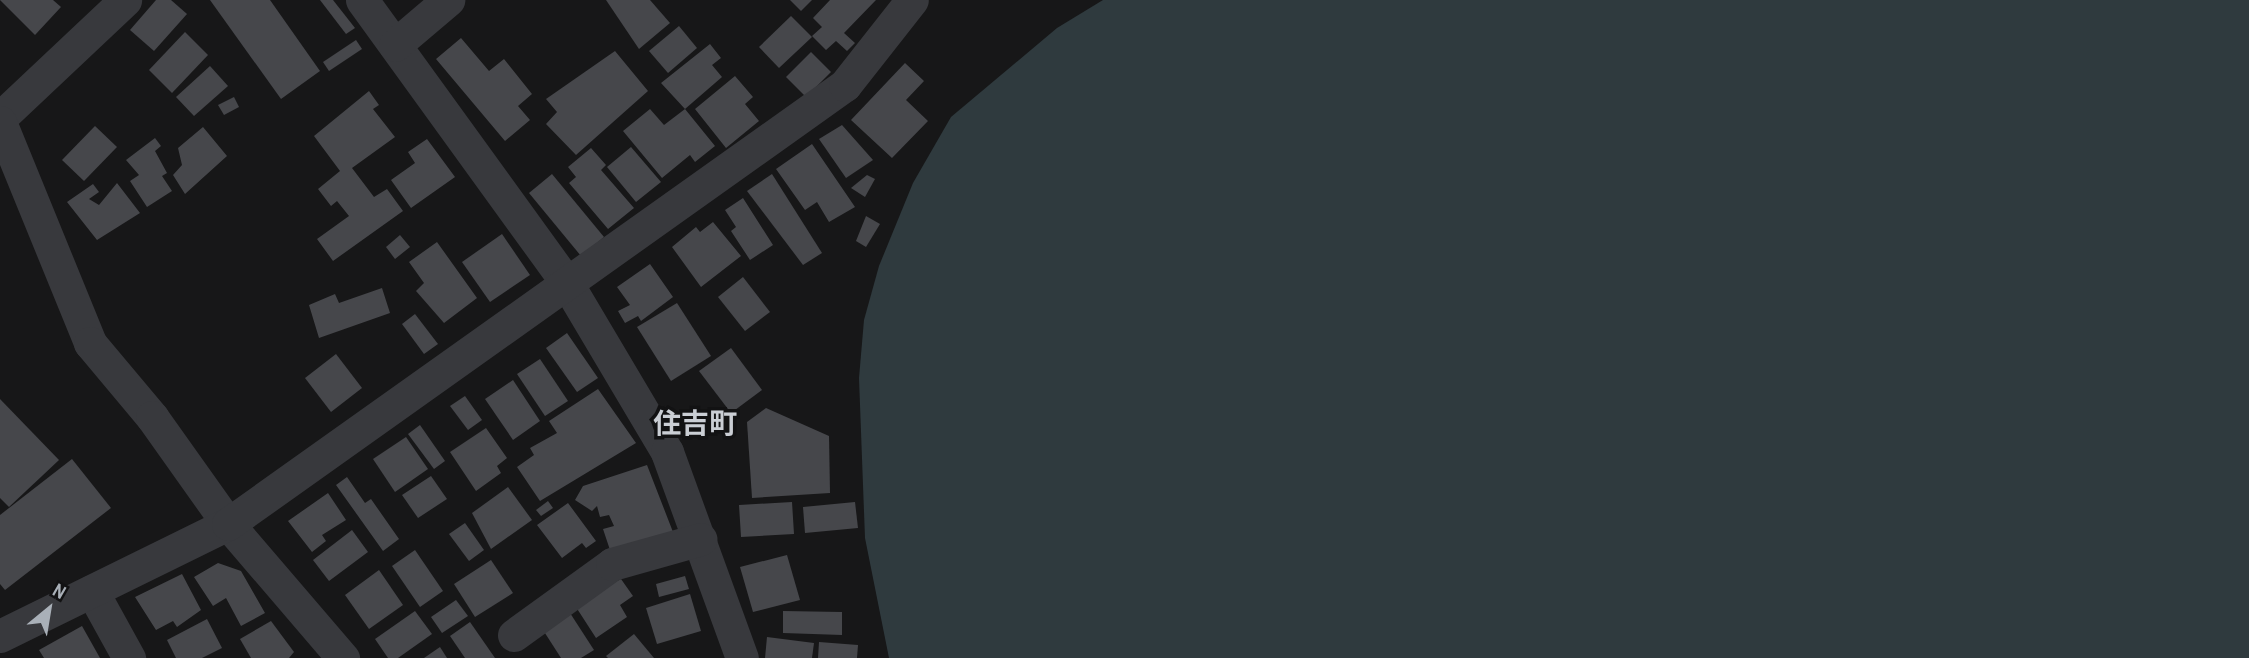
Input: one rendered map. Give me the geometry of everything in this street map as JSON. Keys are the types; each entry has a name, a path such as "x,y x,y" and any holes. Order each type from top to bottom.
{"street":[{"path":"125,0 0,120 90,343 152,418 228,524 343,658"},
{"path":"362,0 568,285 667,452 701,539 742,658"},
{"path":"395,45 448,0"},
{"path":"0,636 228,524 568,285 845,85 912,0"},
{"path":"514,635 612,564 701,539"},
{"path":"92,591 129,658"}],"shaded area":[{"path":"1103,0 2249,0 2249,658 889,658 865,538 859,378 864,320 879,266 913,183 951,117 1057,28"}],"building":[{"path":"0,0 53,0 61,7 35,35"},
{"path":"156,0 171,0 187,14 154,51 130,30"},
{"path":"210,0 270,0 320,71 281,99"},
{"path":"320,0 333,0 355,28 346,34"},
{"path":"606,0 650,0 670,23 639,49"},
{"path":"790,0 812,0 801,11"},
{"path":"830,0 876,0 844,33 855,43 847,51 836,41 826,50 812,36 822,27 813,18"},
{"path":"791,16 812,37 779,68 759,47"},
{"path":"679,26 697,48 668,73 649,51"},
{"path":"185,32 208,55 172,93 149,70"},
{"path":"461,38 489,71 504,59 532,94 518,106 530,120 505,141 436,59"},
{"path":"356,40 362,49 329,71 323,62"},
{"path":"710,44 721,58 712,65 722,77 685,109 661,83"},
{"path":"615,51 648,91 576,155 546,124 557,112 546,99"},
{"path":"811,52 831,72 806,97 786,77"},
{"path":"905,63 924,81 906,100 928,121 892,158 851,120"},
{"path":"210,66 228,86 194,116 176,97"},
{"path":"735,76 753,97 745,104 759,121 726,148 695,109"},
{"path":"369,91 379,105 373,109 395,137 352,168 374,197 387,189 403,211 333,261 317,239 349,216 337,201 331,206 318,189 340,171 314,136"},
{"path":"234,97 239,107 224,115 218,105"},
{"path":"650,109 664,125 685,109 715,146 695,162 690,155 662,178 623,131"},
{"path":"842,125 873,160 846,178 819,139"},
{"path":"95,126 117,147 84,181 62,160"},
{"path":"203,127 227,156 185,194 173,175 182,165 178,148"},
{"path":"155,138 161,146 155,151 167,173 162,176 172,191 147,207 130,181 139,175 126,160"},
{"path":"427,139 455,177 411,208 391,180 415,163 408,152"},
{"path":"812,144 855,207 829,222 817,202 805,210 776,169"},
{"path":"631,147 661,182 636,202 607,167"},
{"path":"591,148 606,165 601,170 634,208 608,229 569,183 576,177 568,167"},
{"path":"552,174 604,237 581,256 529,193"},
{"path":"772,174 822,253 803,265 747,191"},
{"path":"867,175 875,179 865,197 851,188"},
{"path":"117,183 140,213 97,240 67,202 93,184 99,192 89,199 99,205"},
{"path":"743,198 773,245 750,260 731,231 736,227 725,210"},
{"path":"866,216 880,224 866,247 856,241"},
{"path":"713,222 741,256 701,287 672,247 696,227 700,232"},
{"path":"502,234 530,275 490,302 462,262"},
{"path":"400,235 410,247 395,259 386,247"},
{"path":"437,242 477,298 444,323 416,291 424,283 409,262"},
{"path":"650,264 673,297 641,321 638,316 625,323 618,311 630,305 617,287"},
{"path":"743,277 770,312 745,331 718,297"},
{"path":"382,288 390,313 319,338 309,305 335,294 339,303"},
{"path":"677,303 711,356 671,381 637,327"},
{"path":"415,314 438,344 424,354 402,324"},
{"path":"567,333 598,378 577,392 546,348"},
{"path":"731,348 762,390 731,413 699,371"},
{"path":"336,354 362,388 331,412 305,378"},
{"path":"540,359 568,401 545,416 517,374"},
{"path":"513,380 540,421 513,440 485,399"},
{"path":"598,389 636,443 540,501 517,467 534,455 530,448 557,433 549,421"},
{"path":"465,396 482,420 468,430 450,406"},
{"path":"0,399 59,460 9,507 0,498"},
{"path":"766,408 829,436 830,493 752,498 747,422"},
{"path":"420,425 445,461 434,469 408,434"},
{"path":"486,428 507,458 497,466 501,473 476,491 450,452"},
{"path":"406,437 428,469 395,492 373,459"},
{"path":"72,459 111,508 5,590 0,584 0,515"},
{"path":"647,465 673,532 610,550 603,529 614,526 609,515 600,517 597,506 592,511 575,500 583,486"},
{"path":"431,476 447,499 418,518 402,495"},
{"path":"347,477 365,503 371,499 399,539 383,551 336,485"},
{"path":"508,487 532,520 491,549 472,513"},
{"path":"328,493 346,520 322,535 326,541 312,552 288,521"},
{"path":"548,501 553,508 541,516 536,510"},
{"path":"792,502 794,534 741,537 739,505"},
{"path":"855,502 858,528 805,533 803,507"},
{"path":"568,503 596,541 586,548 582,543 562,558 537,525"},
{"path":"465,523 484,550 469,561 449,534"},
{"path":"352,530 368,552 329,581 313,560"},
{"path":"415,550 443,591 420,607 392,566"},
{"path":"787,555 800,600 753,612 740,567"},
{"path":"491,560 513,593 475,617 454,584"},
{"path":"218,563 241,571 265,613 241,626 226,598 213,606 194,577"},
{"path":"379,570 403,605 369,629 345,595"},
{"path":"182,574 201,610 177,627 173,621 156,630 135,597"},
{"path":"685,576 689,589 659,597 656,584"},
{"path":"621,579 633,596 620,605 627,617 596,638 574,604"},
{"path":"690,594 701,631 657,644 646,608"},
{"path":"456,600 468,616 442,633 431,617"},
{"path":"415,611 432,634 398,658 388,658 375,639"},
{"path":"783,611 842,612 842,635 783,633"},
{"path":"570,613 594,650 581,658 561,658 543,630"},
{"path":"207,619 222,648 202,658 176,658 167,640"},
{"path":"271,621 294,652 289,658 251,658 240,639"},
{"path":"470,622 495,658 465,658 450,636"},
{"path":"82,626 100,658 44,658 39,650"},
{"path":"634,634 654,658 606,656"},
{"path":"767,637 814,643 812,658 765,658"},
{"path":"819,642 858,645 857,658 818,658"},
{"path":"440,647 447,658 424,658"}],"district":[{"name":"住吉町","path":"695,423"}]}
